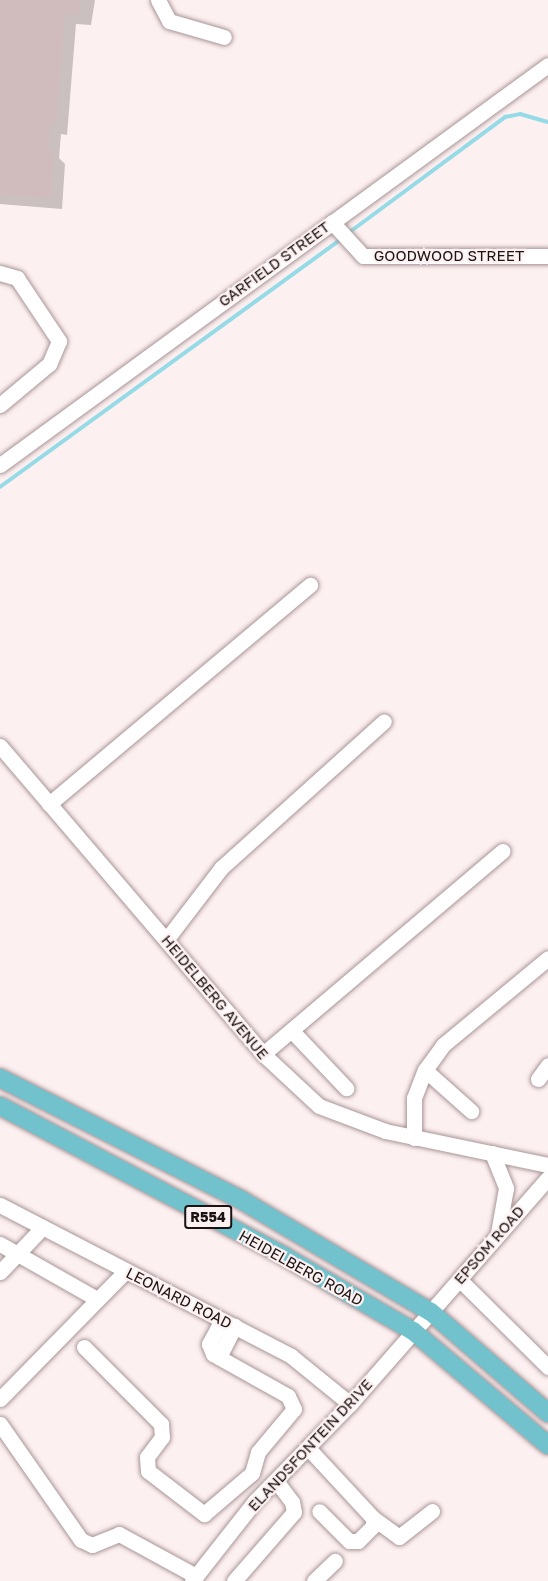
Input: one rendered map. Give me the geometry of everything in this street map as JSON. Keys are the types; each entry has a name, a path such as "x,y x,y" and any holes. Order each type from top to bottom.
{"main road":[{"name":"HEIDELBERG ROAD","path":"0,1078 243,1201 431,1312 548,1413"},
{"name":"HEIDELBERG ROAD","path":"0,1106 284,1256 413,1331 548,1445"}],"street":[{"path":"158,0 169,21 224,37"},
{"name":"GARFIELD STREET","path":"0,465 548,65"},
{"name":"GOODWOOD STREET","path":"332,222 352,248 363,256 548,256"},
{"path":"0,273 17,278 59,341 49,364 0,405"},
{"path":"49,804 310,585"},
{"path":"166,940 221,868 384,720"},
{"name":"HEIDELBERG AVENUE","path":"0,746 263,1054 319,1106 340,1117 414,1138 548,1165"},
{"path":"263,1054 502,851"},
{"path":"414,1138 414,1098 425,1070 443,1045 548,958"},
{"path":"292,1031 346,1088"},
{"path":"538,1079 548,1065"},
{"path":"425,1070 471,1111"},
{"path":"492,1153 506,1188 498,1233"},
{"name":"EPSOM ROAD","path":"431,1312 548,1178"},
{"name":"LEONARD ROAD","path":"0,1205 291,1356 350,1404"},
{"path":"0,1272 43,1227"},
{"path":"0,1244 20,1252 97,1299"},
{"path":"0,1399 126,1271"},
{"path":"460,1280 545,1357"},
{"name":"ELANDSFONTEIN DRIVE","path":"194,1579 255,1501 309,1449 431,1312"},
{"path":"84,1347 161,1424 162,1437 147,1457 148,1471 204,1514 210,1512 252,1473 258,1452 294,1409 288,1396 219,1357 229,1323"},
{"path":"0,1424 81,1540 92,1545 119,1534 194,1579"},
{"path":"309,1449 373,1518 399,1537 432,1511"},
{"path":"234,1581 291,1518 292,1502 276,1481"},
{"path":"319,1511 354,1542 373,1526 373,1518"},
{"path":"314,1581 335,1561"}],"building":[{"path":"0,0 80,0 79,14 65,13 56,124 50,123 48,150 54,151 51,198 0,194"}],"waterway":[{"path":"347,234 505,117 520,114 548,122"},
{"path":"0,487 341,239"}]}
